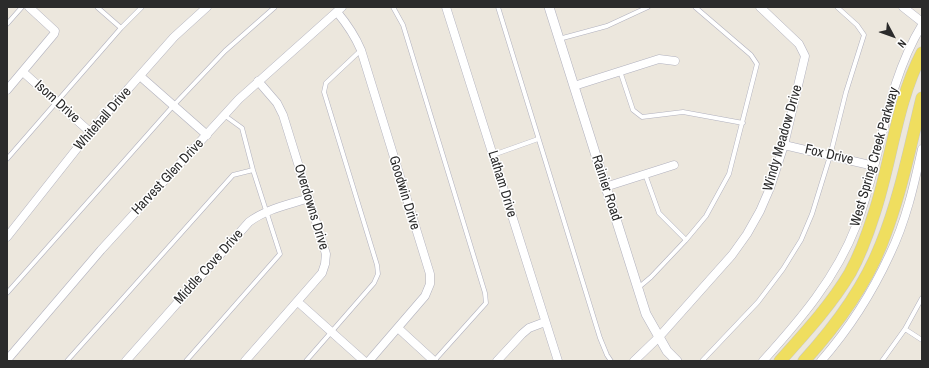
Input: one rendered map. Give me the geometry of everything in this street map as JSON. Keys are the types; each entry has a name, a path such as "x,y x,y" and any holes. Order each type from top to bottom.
{"main road":[{"name":"West Spring Creek Parkway","path":"780,361 810,328 834,297 858,256 874,213 908,84 922,53"},
{"name":"West Spring Creek Parkway","path":"804,361 823,340 842,315 855,296 874,262 893,212 922,98"}],"street":[{"path":"7,90 54,34 55,30 29,7"},
{"name":"Whitehall Drive","path":"7,237 90,132 174,37 207,7"},
{"name":"Latham Drive","path":"446,7 558,361"},
{"name":"Rainier Road","path":"549,7 646,314 667,351 677,361"},
{"name":"Windy Meadow Drive","path":"634,361 659,337 732,255 747,234 760,211 770,188 784,145 805,56 799,44 760,7"},
{"path":"903,7 922,24"},
{"name":"Goodwin Drive","path":"340,10 361,50 430,274 430,284 425,296 369,361"},
{"name":"Harvest Glen Drive","path":"7,360 101,250 224,115 258,81 340,10"},
{"name":"West Spring Creek Parkway","path":"764,361 812,304 837,265 856,226 874,166 893,89 908,51 922,24"},
{"path":"574,86 659,59 675,61"},
{"name":"Isom Drive","path":"23,72 90,132"},
{"path":"140,76 207,135"},
{"name":"Overdowns Drive","path":"245,361 322,273 326,254 283,115 277,103 258,81"},
{"name":"Fox Drive","path":"784,145 874,166"},
{"path":"821,361 846,331 858,313 873,289 891,253 909,204 922,149"},
{"path":"605,187 674,165"},
{"name":"Middle Cove Drive","path":"126,361 249,222 267,211 309,198"},
{"path":"298,302 364,361"},
{"path":"497,361 529,328 545,322"},
{"path":"398,328 434,361"}],"lane":[{"path":"7,24 22,7"},
{"path":"97,7 121,28"},
{"path":"7,159 121,28 142,7"},
{"path":"7,293 173,106 225,51 275,7"},
{"path":"393,7 403,25 486,293 486,303 434,361"},
{"path":"498,7 600,338 607,355 612,361"},
{"path":"559,39 607,26 648,7"},
{"path":"638,288 651,277 686,240 706,216 729,174 743,124 757,64 751,55 695,7"},
{"path":"702,361 758,302 783,269 800,240 812,214 830,156 846,92 864,35 857,25 837,7"},
{"path":"306,361 374,283 378,274 375,258 324,92 326,83 361,50"},
{"path":"620,71 633,110 642,117 683,112 743,124"},
{"path":"186,361 280,254 253,170 242,128 224,115"},
{"path":"493,155 538,139"},
{"path":"67,361 233,175 253,170"},
{"path":"645,174 659,214 686,240"},
{"path":"882,361 905,329 922,298"},
{"path":"905,329 922,340"}]}
